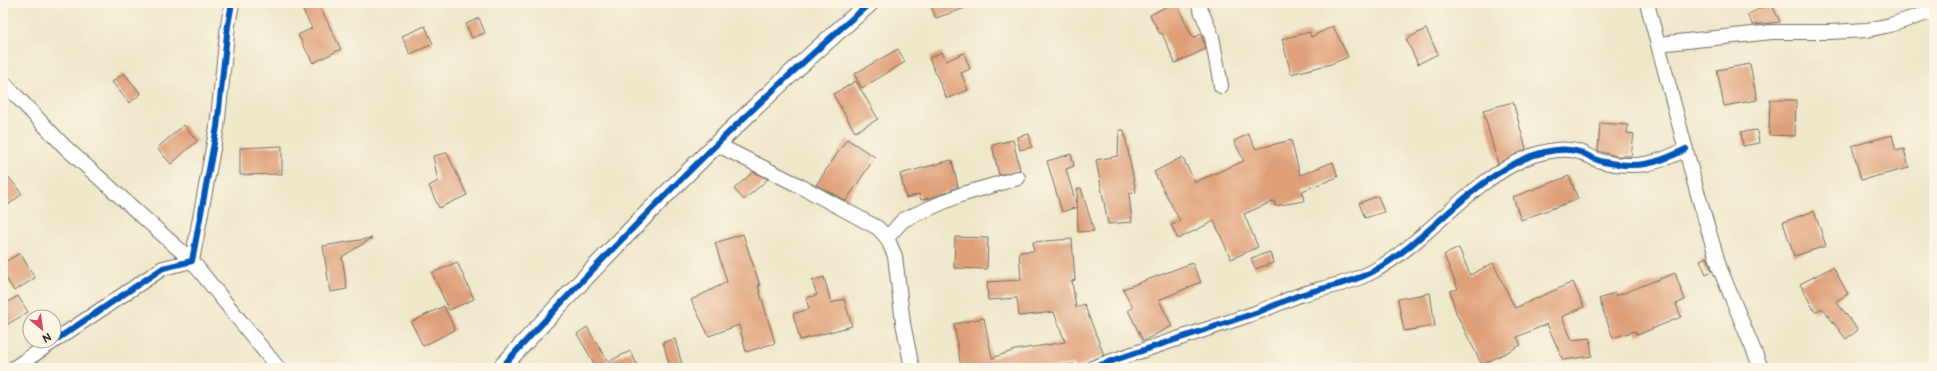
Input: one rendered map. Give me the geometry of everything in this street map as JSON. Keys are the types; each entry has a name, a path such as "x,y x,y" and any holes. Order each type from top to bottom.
{"street":[{"path":"192,261 217,127 228,25 232,3"},
{"path":"501,368 578,283 716,144 815,51 870,3"},
{"path":"1198,3 1212,37 1221,86"},
{"path":"1646,3 1696,188 1720,269 1761,368"},
{"path":"1658,44 1772,32 1867,30 1890,25 1934,11"},
{"path":"3,82 66,147 192,261 278,368"},
{"path":"716,144 804,188 878,228 886,238 894,256 903,323 912,368"},
{"path":"1092,368 1260,311 1298,296 1342,285 1370,273 1401,253 1481,184 1508,167 1532,156 1554,150 1568,150 1580,152 1589,158 1604,162 1644,164 1663,160 1686,148"},
{"path":"886,238 903,220 960,195 1018,178"},
{"path":"62,336 163,268 192,261"},
{"path":"14,368 42,349"}],"building":[{"path":"299,3 318,3 341,49 313,63 298,35 312,28"},
{"path":"930,3 974,3 974,5 936,18"},
{"path":"1173,3 1176,3 1193,38 1201,34 1206,49 1175,63 1162,33 1160,34 1150,15"},
{"path":"1771,3 1780,22 1753,25 1747,15"},
{"path":"479,18 485,33 472,38 466,24"},
{"path":"425,26 433,44 410,54 402,36"},
{"path":"1333,26 1348,57 1331,64 1291,74 1282,39 1310,32 1311,37"},
{"path":"1426,29 1438,54 1418,64 1406,39"},
{"path":"898,49 905,62 862,88 854,74"},
{"path":"942,52 946,61 964,53 970,69 961,73 968,90 947,99 929,58"},
{"path":"1750,64 1757,100 1724,106 1717,70"},
{"path":"124,73 141,94 129,103 112,82"},
{"path":"856,81 878,119 855,132 833,94"},
{"path":"1770,100 1796,100 1795,136 1769,135"},
{"path":"1513,102 1526,149 1498,164 1483,110"},
{"path":"1600,123 1628,125 1627,133 1634,134 1631,156 1617,156 1598,151"},
{"path":"184,125 197,141 171,164 157,148"},
{"path":"1119,130 1124,130 1136,192 1129,194 1132,222 1108,224 1096,160 1118,156"},
{"path":"1757,130 1759,143 1743,146 1741,132"},
{"path":"1029,134 1032,147 1020,150 1017,137"},
{"path":"1248,134 1256,149 1291,140 1300,175 1333,162 1338,177 1302,191 1304,201 1275,206 1274,201 1244,214 1258,247 1231,259 1214,221 1178,239 1171,225 1180,221 1154,172 1182,157 1195,182 1244,161 1234,141"},
{"path":"1892,135 1896,151 1904,149 1909,168 1861,180 1852,146"},
{"path":"847,139 875,157 846,201 816,185"},
{"path":"1013,140 1020,170 999,175 992,145"},
{"path":"282,146 282,174 240,175 240,148"},
{"path":"447,153 467,195 439,208 429,186 438,181 433,156"},
{"path":"1071,154 1074,166 1066,169 1077,207 1062,212 1047,161"},
{"path":"952,160 958,187 937,196 921,200 919,194 906,198 900,174"},
{"path":"3,170 22,194 3,209"},
{"path":"753,172 768,179 744,200 734,189"},
{"path":"1569,176 1578,199 1521,220 1513,197"},
{"path":"1081,188 1094,231 1078,232 1077,189"},
{"path":"1378,196 1384,212 1365,218 1359,203"},
{"path":"1814,211 1826,246 1794,256 1783,222"},
{"path":"743,234 760,286 758,286 775,343 746,352 739,325 709,336 691,300 727,282 715,243"},
{"path":"955,237 988,238 987,269 954,268"},
{"path":"372,238 342,257 347,289 330,292 323,246"},
{"path":"1072,239 1075,280 1072,281 1076,308 1084,304 1104,355 1076,368 1074,364 1047,368 961,368 954,324 984,318 992,358 1015,350 1065,342 1054,312 1019,316 1017,298 988,300 987,282 1021,280 1019,252 1034,251 1033,242"},
{"path":"1459,248 1470,275 1493,263 1515,308 1573,282 1584,307 1562,317 1572,340 1590,338 1592,356 1563,360 1547,324 1517,337 1521,345 1482,365 1456,313 1450,291 1458,289 1444,255"},
{"path":"1270,252 1273,263 1255,269 1251,258"},
{"path":"20,253 35,278 14,291 3,273 3,263"},
{"path":"1707,257 1712,271 1706,274 1700,260"},
{"path":"457,262 474,299 449,310 432,273"},
{"path":"1192,263 1201,282 1159,300 1172,326 1143,341 1128,310 1133,308 1123,289"},
{"path":"1833,267 1848,294 1836,301 1858,330 1846,339 1822,308 1815,312 1800,284"},
{"path":"1675,273 1685,300 1676,304 1681,317 1637,335 1635,331 1613,338 1599,299 1615,293 1616,296"},
{"path":"824,277 831,303 844,299 852,326 800,340 793,314 809,309 806,298 817,295 812,281"},
{"path":"1430,293 1435,326 1404,331 1398,299"},
{"path":"18,296 26,309 22,309 22,316 3,327 3,305"},
{"path":"444,306 455,330 423,346 411,322"},
{"path":"587,327 608,362 630,351 639,368 597,368 577,334"},
{"path":"675,339 683,368 670,368 663,342"}],"cycle path":[{"path":"62,336 163,268 192,261 217,127 228,25 232,3"},
{"path":"501,368 545,320 680,180 821,46 870,3"},
{"path":"1092,368 1258,312 1297,296 1344,283 1372,272 1393,259 1412,244 1468,195 1488,180 1508,167 1531,156 1549,151 1568,150 1580,152 1604,162 1637,165 1656,162 1686,149"}]}
